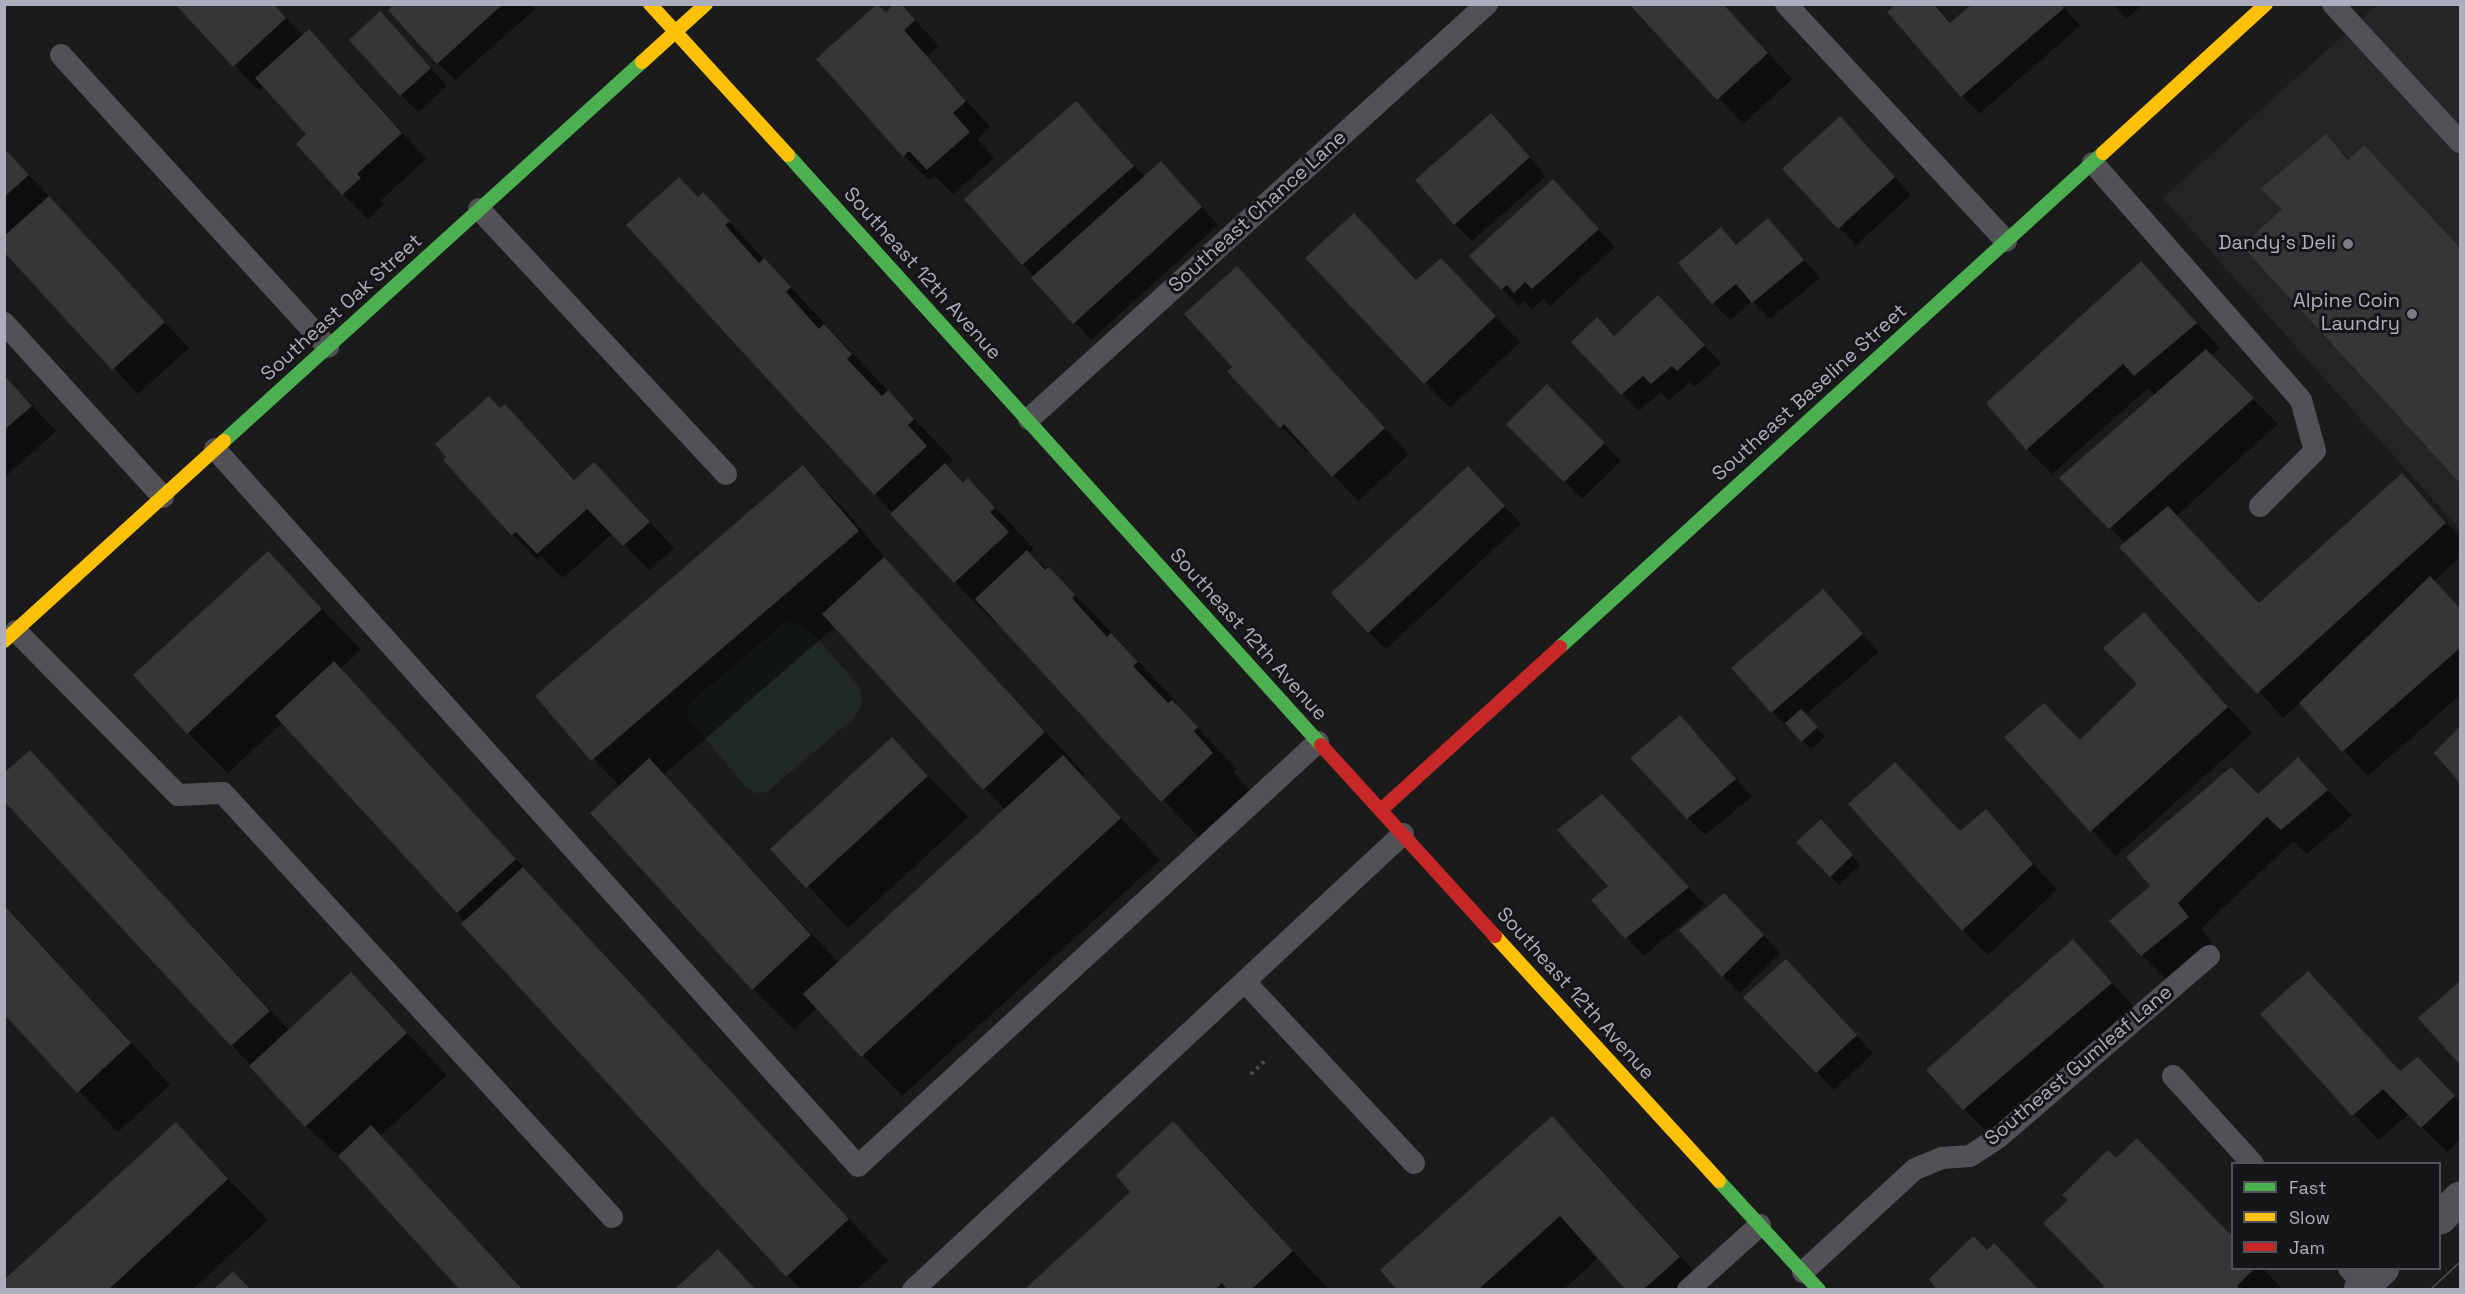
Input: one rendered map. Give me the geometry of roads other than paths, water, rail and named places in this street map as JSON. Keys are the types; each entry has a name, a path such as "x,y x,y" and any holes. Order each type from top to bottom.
{"street":[{"name":"Southeast 12th Avenue","path":"650,4 1029,419 1317,742 1818,1290"},
{"name":"Southeast Oak Street","path":"10,636 706,4"},
{"name":"Southeast Baseline Street","path":"1380,810 2266,4"},
{"path":"2441,1216 2460,1198"}],"lane":[{"name":"Southeast Chance Lane","path":"1029,419 1487,4"},
{"path":"1786,4 2006,241"},
{"path":"2333,4 2460,142"},
{"path":"61,55 328,347"},
{"path":"2093,163 2301,400 2315,451 2260,506"},
{"path":"479,209 726,474"},
{"path":"4,323 163,497"},
{"path":"215,449 858,1166 1317,742"},
{"path":"10,636 178,795 223,793 612,1217"},
{"path":"913,1290 1402,834"},
{"name":"Southeast Gumleaf Lane","path":"1803,1272 1915,1169 1941,1158 1970,1156 1999,1137 2209,956"},
{"path":"1245,982 1414,1163"},
{"path":"2173,1076 2251,1162"},
{"path":"1688,1290 1760,1225"}],"tram line":[{"path":"2430,1290 2460,1262"}],"place":[{"name":"Dandy's Deli","path":"2348,244"},
{"name":"Alpine Coin Laundry","path":"2412,314"}]}
